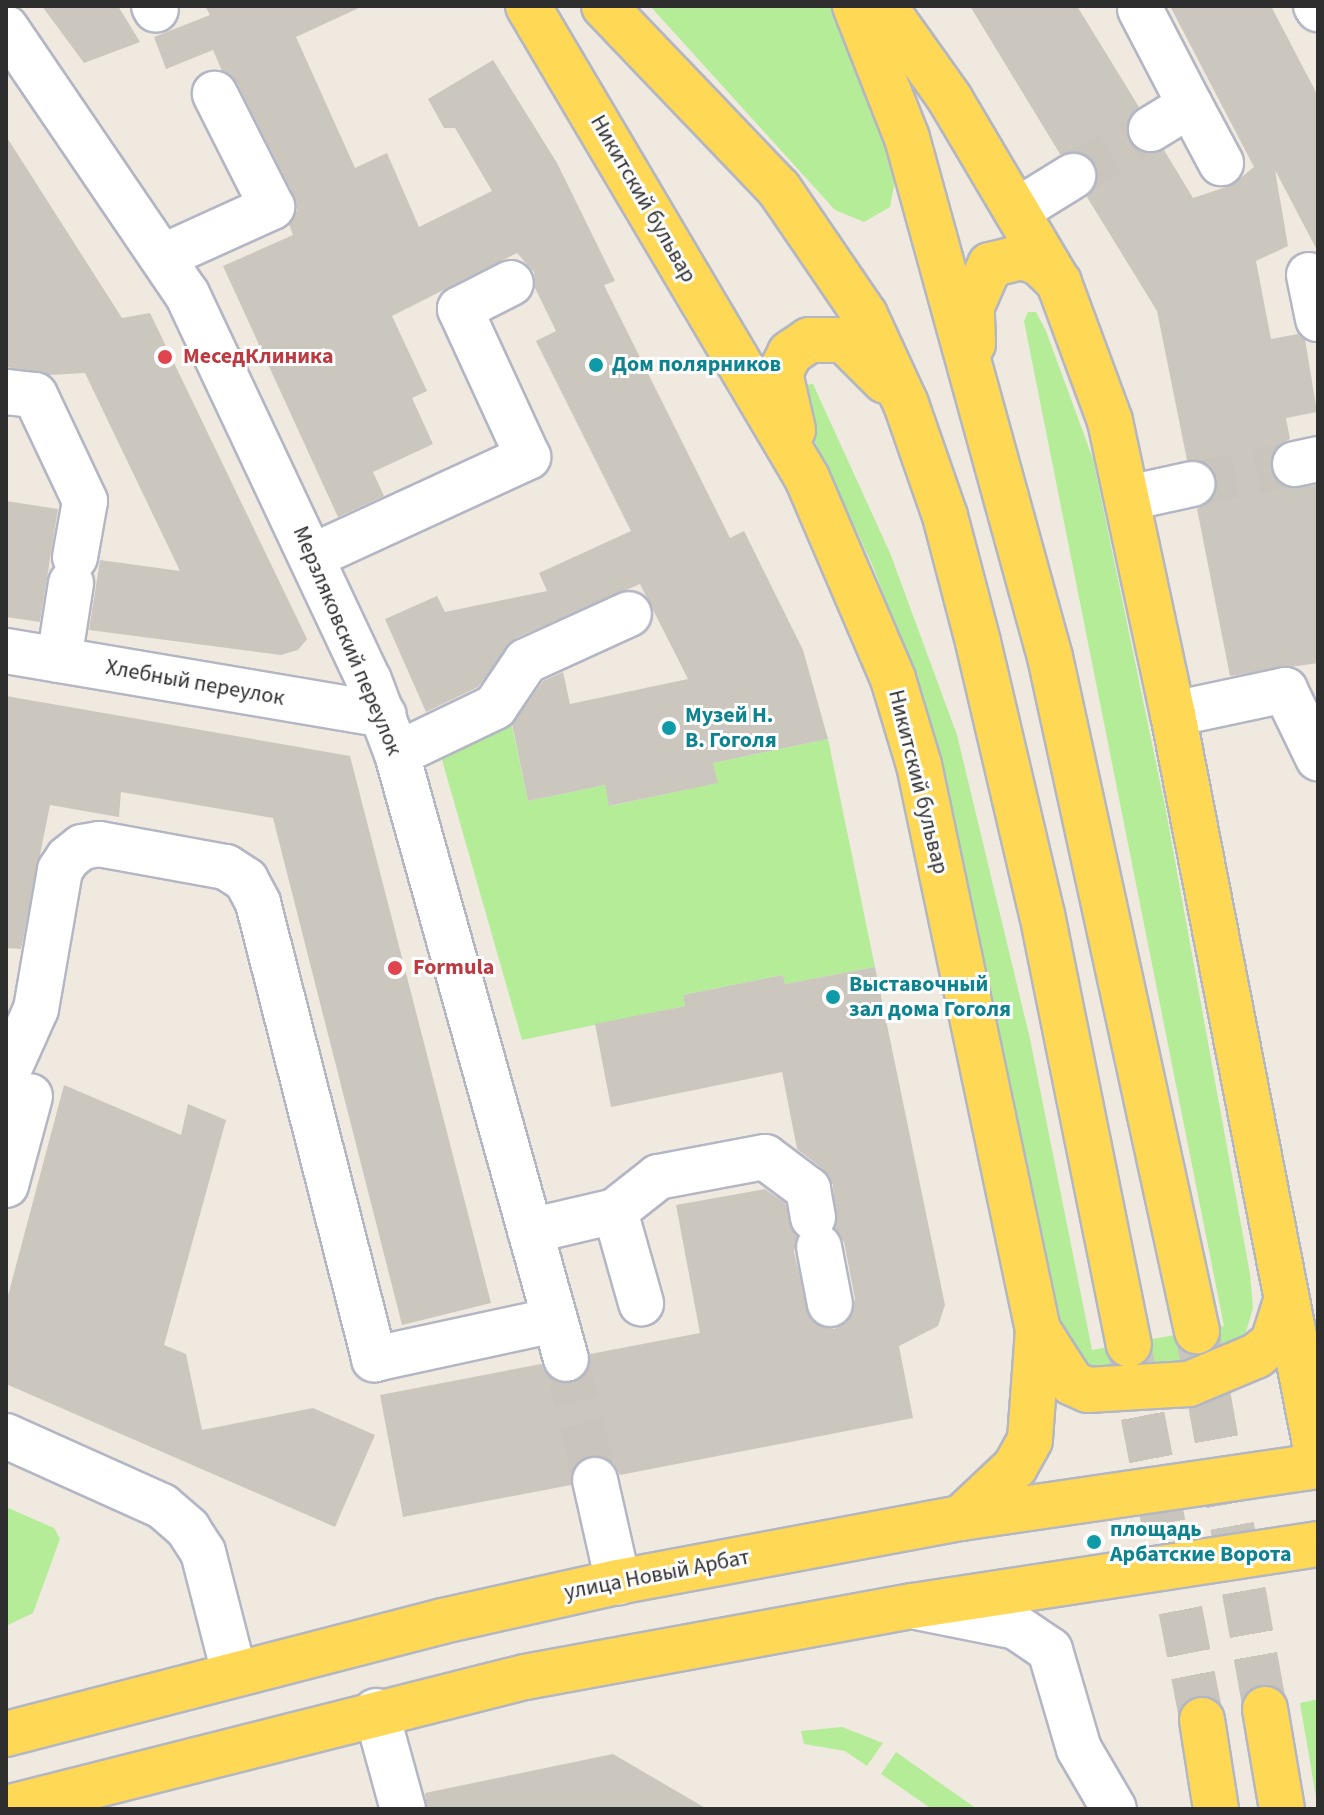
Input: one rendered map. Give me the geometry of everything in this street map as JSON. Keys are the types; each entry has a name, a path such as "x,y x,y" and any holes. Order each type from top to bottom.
{"main road":[{"name":"Никитский бульвар","path":"528,6 807,478 893,679 919,765 1038,1330 1030,1440 1015,1467 961,1518"},
{"path":"604,6 788,200 865,315 906,404 945,516 982,657 1042,914 1129,1344"},
{"path":"855,6 907,138 936,256 981,397 1050,657 1197,1331"},
{"path":"884,6 1018,210 1059,283 1091,363 1128,498 1173,714 1318,1459"},
{"path":"981,397 972,306 983,273 997,260 1023,257 1039,263 1059,283"},
{"path":"807,478 779,384 783,363 799,346 821,337 844,340 906,404"},
{"path":"1038,1330 1072,1383 1088,1390 1189,1384 1256,1356 1273,1342 1286,1301"},
{"name":"улица Новый Арбат","path":"6,1734 234,1673 618,1582 961,1518 1318,1466"},
{"path":"6,1808 376,1711 525,1677 913,1606 1318,1544"},
{"path":"1265,1709 1282,1809"},
{"path":"1202,1720 1216,1809"}],"street":[{"path":"1140,9 1221,163"},
{"name":"Мерзляковский переулок","path":"6,28 164,256 211,339 313,556 390,735 560,1340 374,1359 258,903 246,880 226,867 99,844 82,847 68,858 60,870 36,1009 18,1086"},
{"path":"164,256 272,207 215,94"},
{"path":"1151,129 1190,105"},
{"path":"1018,210 1073,176"},
{"path":"1309,275 1318,319"},
{"path":"313,556 528,457 460,309 511,283"},
{"path":"6,392 35,395 85,501 59,660"},
{"path":"1128,498 1192,484"},
{"path":"390,735 495,707 526,661 629,614"},
{"name":"Хлебный переулок","path":"6,651 59,660 390,735"},
{"path":"1173,714 1285,690 1318,758"},
{"path":"6,1185 18,1086"},
{"path":"530,1231 615,1211 658,1177 765,1157 808,1189 830,1304"},
{"path":"615,1211 641,1303"},
{"path":"6,1436 162,1506 188,1529 203,1552 234,1673"},
{"path":"595,1480 618,1582"},
{"path":"913,1606 1016,1627 1050,1650 1079,1749 1114,1809"},
{"path":"376,1711 403,1809"}],"green space":[{"path":"650,6 830,6 859,69 896,175 890,207 864,222 835,210"},
{"path":"1028,312 1036,312 1046,331 1093,459 1166,811 1250,1274 1253,1308 1246,1332 1226,1353 1197,1365 1097,1368 1077,1357 1060,1325 939,762 913,671 872,564 794,397 798,386 813,384 890,553 957,735 1030,1039 1092,1350 1224,1326 1024,321"},
{"path":"510,717 528,801 605,785 610,806 717,783 713,763 828,739 875,967 785,984 783,975 683,995 685,1006 522,1040 440,753"},
{"path":"6,1507 54,1528 60,1539 33,1613 6,1626"},
{"path":"1318,1699 1318,1809 1300,1703"},
{"path":"842,1727 883,1743 867,1766 845,1751 804,1744 801,1731"},
{"path":"896,1752 977,1809 932,1809 881,1774"}],"building":[{"path":"42,6 118,6 140,42 84,63"},
{"path":"205,6 363,6 296,37 355,168 387,153 419,227 492,191 455,128 444,128 428,99 493,60 557,163 615,281 604,285 730,538 744,531 803,650 828,739 713,763 718,783 609,806 605,785 528,801 512,724 543,681 563,672 570,704 688,679 640,584 516,638 478,687 426,712 385,619 437,596 445,612 547,591 539,573 631,531 536,341 556,331 535,288 534,272 517,253 392,316 427,391 412,398 433,444 373,472 384,496 338,517 223,266 293,235 289,224 297,210 294,196 237,83 222,71 213,50 166,69 154,37 210,15"},
{"path":"970,6 1077,6 1139,107 1129,118 1129,141 1140,151 1164,150 1193,198 1232,185 1254,167 1170,6 1271,6 1318,96 1318,252 1275,170 1288,246 1256,261 1271,339 1298,334 1305,339 1317,412 1286,418 1290,439 1278,446 1270,469 1287,487 1318,485 1318,663 1230,676 1197,509 1209,502 1216,479 1210,467 1187,460 1157,311 1087,197 1095,187 1095,164 1084,154 1060,154"},
{"path":"6,136 122,318 150,313 307,639 298,650 281,655 89,630 100,560 180,571 85,373 49,375 6,367"},
{"path":"6,501 58,509 40,622 6,617"},
{"path":"6,696 350,756 491,1303 402,1325 273,818 121,792 119,817 50,805 21,949 6,948"},
{"path":"875,967 945,1305 938,1326 899,1346 913,1418 620,1475 613,1463 590,1456 578,1462 571,1485 403,1517 380,1395 541,1364 549,1377 572,1383 584,1376 590,1354 700,1333 676,1205 765,1189 785,1203 797,1236 794,1252 811,1320 834,1329 847,1322 855,1299 844,1242 835,1229 833,1185 823,1169 797,1149 782,1072 611,1107 595,1024 685,1006 683,995 783,975 785,984"},
{"path":"64,1085 181,1135 188,1104 226,1120 164,1345 186,1354 202,1430 313,1408 375,1435 335,1527 6,1384 6,1303"},
{"path":"613,1754 707,1809 427,1809 425,1793"}],"tunnel":[{"path":"1073,176 1151,129"},
{"path":"1192,484 1295,464"},
{"path":"1197,1331 1265,1709"},
{"path":"1130,1351 1202,1720"},
{"path":"566,1359 595,1480"}],"place":[{"name":"МеседКлиника","path":"165,357"},
{"name":"Дом полярников","path":"596,365"},
{"name":"Музей Н. В. Гоголя","path":"669,728"},
{"name":"Formula","path":"395,968"},
{"name":"Выставочный зал дома Гоголя","path":"833,997"},
{"name":"площадь Арбатские Ворота","path":"1094,1542"}]}
